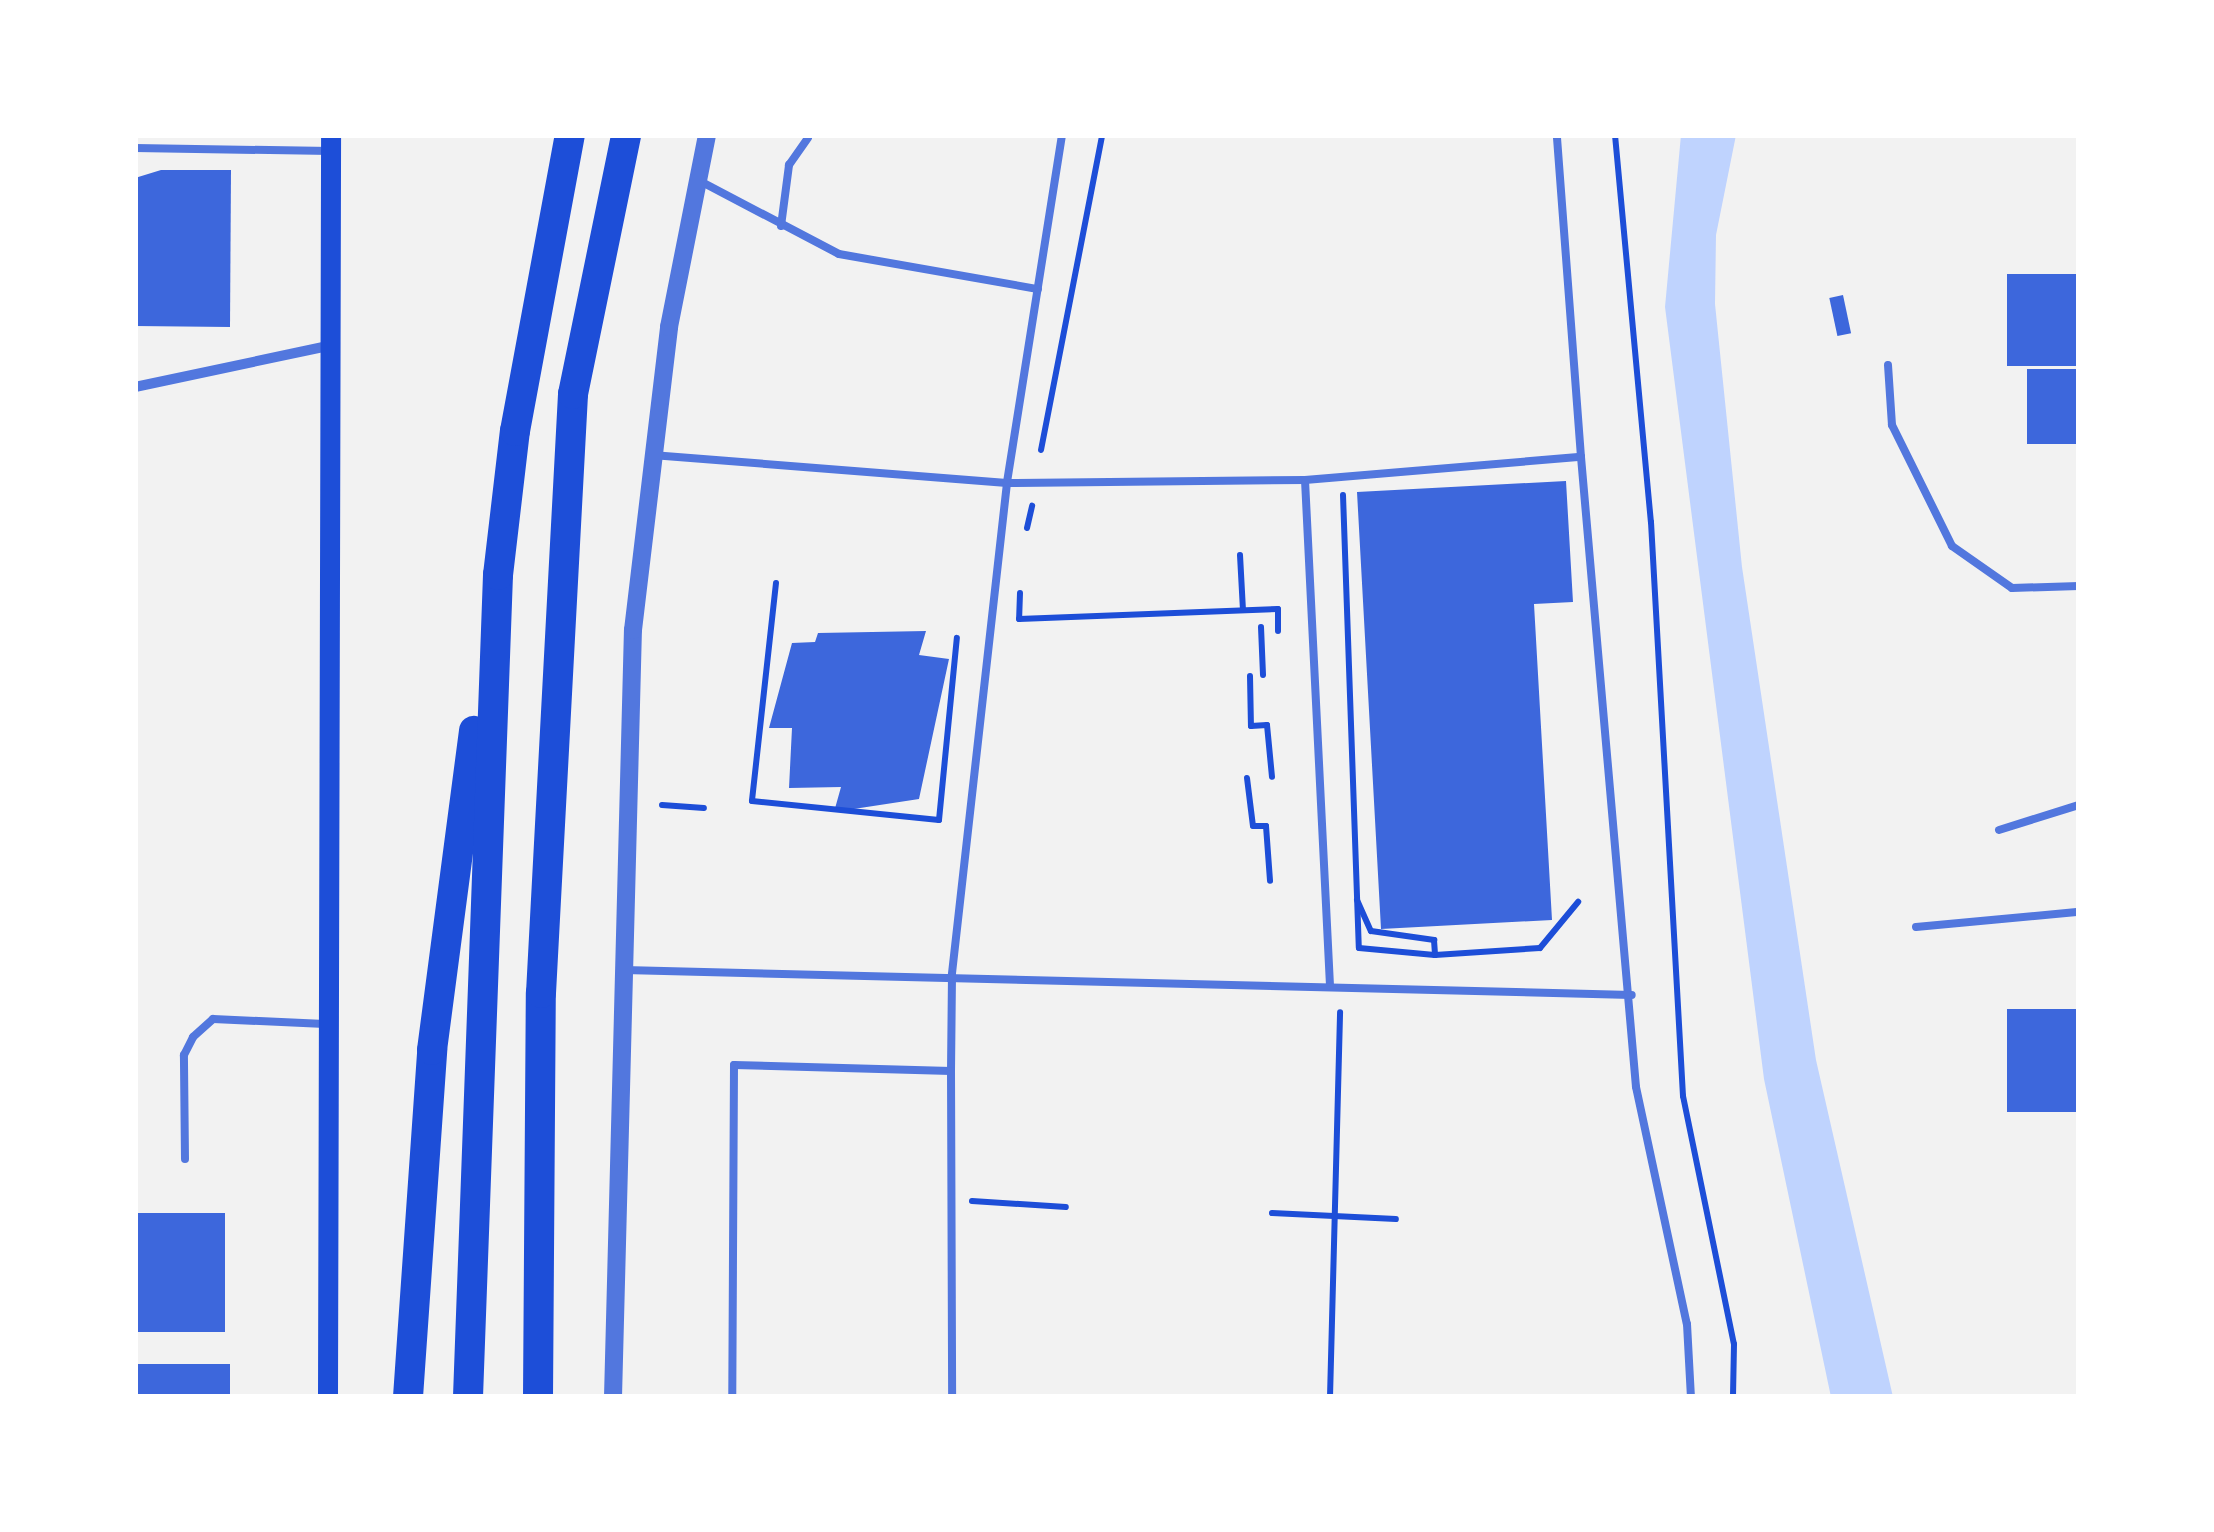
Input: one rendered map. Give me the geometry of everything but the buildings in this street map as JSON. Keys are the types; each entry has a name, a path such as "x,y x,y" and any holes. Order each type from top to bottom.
{"highway":[{"path":"408,1397 432,1050 498,575 514,430 570,135"},
{"path":"538,1397 541,992 573,394 626,135"},
{"path":"468,1397 498,575"}],"main road":[{"path":"328,1397 334,345 331,143"}],"street":[{"path":"613,1397 620,970 633,630 652,455 707,135"},
{"path":"135,387 334,345"}],"lane":[{"path":"952,1397 952,975 1007,483 1062,135"},
{"path":"1558,135 1581,457 1632,995 1636,1088 1687,1324 1690,1397"},
{"path":"782,226 789,165 808,138"},
{"path":"135,148 331,143"},
{"path":"698,180 839,254 1038,289"},
{"path":"1888,365 1892,425 1952,546 2012,588 2079,586"},
{"path":"652,455 1007,483 1305,480 1581,457"},
{"path":"1305,480 1330,985"},
{"path":"2000,830 2079,806"},
{"path":"1916,928 2079,912"},
{"path":"620,970 952,975 1632,995"},
{"path":"185,1158 184,1055 193,1037 213,1018 329,1024"},
{"path":"732,1397 734,1066 951,1070"}],"path":[{"path":"1041,450 1102,135"},
{"path":"1615,135 1651,522 1683,1096 1734,1344 1733,1397"},
{"path":"1343,494 1354,938 1366,954 1435,956 1540,948 1578,902"},
{"path":"1240,555 1243,610"},
{"path":"776,583 752,801 939,820 956,638"},
{"path":"1020,587 1019,619 1278,609 1278,630"},
{"path":"1261,627 1263,675"},
{"path":"1250,676 1250,726 1268,725 1272,777"},
{"path":"1247,778 1253,826 1266,826 1270,880"},
{"path":"662,805 704,808"},
{"path":"1356,899 1371,930 1434,940 1435,956"},
{"path":"1330,1397 1333,1012 1361,1012"},
{"path":"994,1201 1066,1207"},
{"path":"1272,1214 1396,1219"}],"water":[{"path":"1681,135 1736,135 1716,235 1715,304 1742,567 1816,1060 1893,1397 1831,1397 1764,1079 1665,307"}]}
